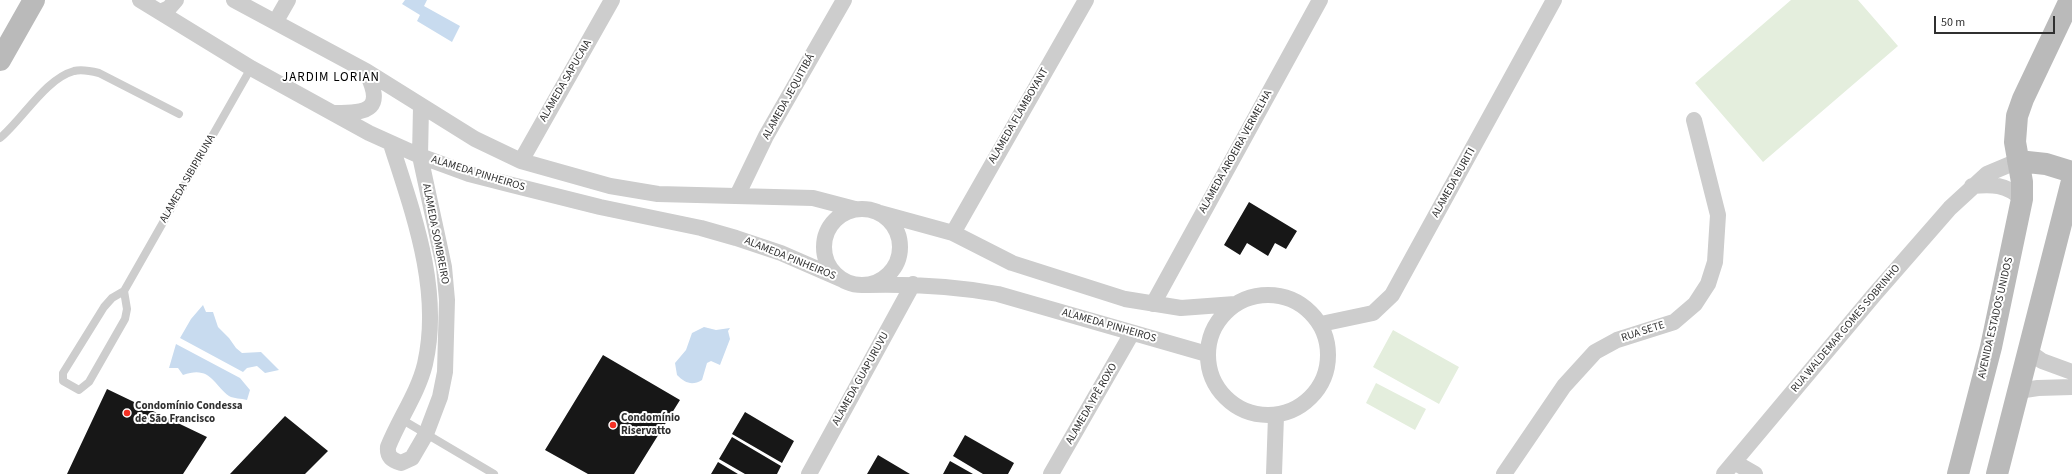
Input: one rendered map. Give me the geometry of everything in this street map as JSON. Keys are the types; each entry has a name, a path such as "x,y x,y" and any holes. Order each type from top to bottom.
{"main road":[{"path":"2018,161 2015,142 2017,116 2023,98 2070,0"},
{"path":"0,60 34,2"},
{"name":"RUA WALDEMAR GOMES SOBRINHO","path":"2018,161 2046,164 2072,172"},
{"name":"AVENIDA ESTADOS UNIDOS","path":"1958,474 1991,347 2022,199 2022,182 2018,161"},
{"path":"1997,474 2072,181"}],"street":[{"name":"ALAMEDA PINHEIROS","path":"140,0 251,68 391,144 420,156 469,174 600,207 701,228 736,238 781,254 843,280"},
{"path":"160,12 168,8 176,0"},
{"path":"234,0 276,21 366,72 421,107 475,138 521,161 610,186 658,194 813,198 855,209 868,209 953,233 1012,262 1104,294 1181,308 1235,304"},
{"path":"276,21 288,0"},
{"name":"ALAMEDA SAPUCAIA","path":"521,161 612,0"},
{"name":"ALAMEDA JEQUITIBÁ","path":"737,196 766,136 844,0"},
{"name":"ALAMEDA FLAMBOYANT","path":"953,233 1086,0"},
{"name":"ALAMEDA AROEIRA VERMELHA","path":"1153,304 1320,0"},
{"name":"ALAMEDA BURITI","path":"1321,324 1373,313 1392,295 1554,0"},
{"path":"333,113 357,113 369,108 373,100 374,87 366,72"},
{"name":"ALAMEDA SOMBREIRO","path":"391,144 421,247 429,302 428,348 425,365 418,385 388,447 387,454 395,461 402,463 412,458 426,434 440,397 445,372 447,300 444,267 420,156 421,107"},
{"name":"RUA SETE","path":"1504,474 1564,386 1595,352 1618,340 1674,322 1695,304 1708,284 1715,262 1718,215 1694,120"},
{"name":"RUA WALDEMAR GOMES SOBRINHO","path":"1729,468 1874,295 1972,186 1990,172 2018,161"},
{"path":"1972,186 1989,184 2003,186 2022,199"},
{"path":"855,209 842,214 832,222 826,234 824,247 826,260 832,272 843,280 854,285 867,286 879,282 889,275 896,265 900,254 900,242 897,230 890,220 880,213"},
{"name":"ALAMEDA PINHEIROS","path":"867,286 913,284 970,289 998,294 1207,354"},
{"name":"ALAMEDA GUAPURUVU","path":"809,474 913,284"},
{"path":"1272,295 1285,298 1308,309 1321,324 1328,343 1329,363 1323,382 1311,399 1295,410 1276,416 1255,415 1236,407 1220,393 1210,375 1207,354 1211,335 1220,318 1235,304 1253,296 1272,295"},
{"name":"ALAMEDA YPÊ ROXO","path":"1052,474 1132,333"},
{"path":"2028,351 2054,367 2072,372"},
{"path":"2054,367 2070,391"},
{"path":"418,385 440,397"},
{"path":"2018,391 2038,388 2070,391"},
{"path":"1274,474 1276,416"},
{"path":"1729,468 1755,474"}],"lane":[{"name":"ALAMEDA SIBIPIRUNA","path":"124,291 251,68"},
{"path":"0,138 41,94 57,80 74,71 86,70 99,73 179,114"},
{"path":"124,291 127,309 125,319 89,382 79,390 73,388 63,381 62,373 104,307 112,298 124,291"},
{"path":"401,419 494,474"}],"green space":[{"path":"1791,0 1858,0 1898,46 1763,162 1695,83"},
{"path":"1393,330 1459,367 1439,404 1373,367"},
{"path":"1376,383 1426,409 1415,430 1366,403"}],"water":[{"path":"405,0 427,0 424,6 460,26 452,42 417,21 420,15 402,4"},
{"path":"203,305 206,312 213,312 218,327 236,348 242,353 261,352 279,370 265,373 257,366 247,368 243,372 180,338 191,319"},
{"path":"704,327 716,330 730,328 728,331 730,339 720,365 711,361 707,363 702,380 695,383 689,383 677,375 675,363 686,350 692,333"},
{"path":"176,344 240,378 250,390 247,400 229,396 205,374 199,372 183,375 178,368 169,368"}],"building":[{"path":"1249,202 1297,231 1286,249 1275,243 1268,256 1247,243 1240,255 1224,245"},
{"name":"Condomínio Riservatto","path":"603,355 680,400 634,474 588,474 545,450"},
{"name":"Condomínio Condessa de São Francisco","path":"107,389 207,437 183,474 67,474"},
{"path":"745,412 794,441 782,463 732,434"},
{"path":"285,416 328,451 305,474 230,474"},
{"path":"965,435 1014,463 1008,474 983,474 953,456"},
{"path":"732,437 781,466 777,474 745,474 719,459"},
{"path":"878,455 910,474 867,474"},
{"path":"950,461 973,474 943,474"},
{"path":"718,462 738,474 711,474"}],"place":[{"name":"Condomínio Condessa de São Francisco","path":"127,413"},
{"name":"Condomínio Riservatto","path":"613,425"}],"district":[{"name":"JARDIM LORIAN","path":"331,78"}]}
